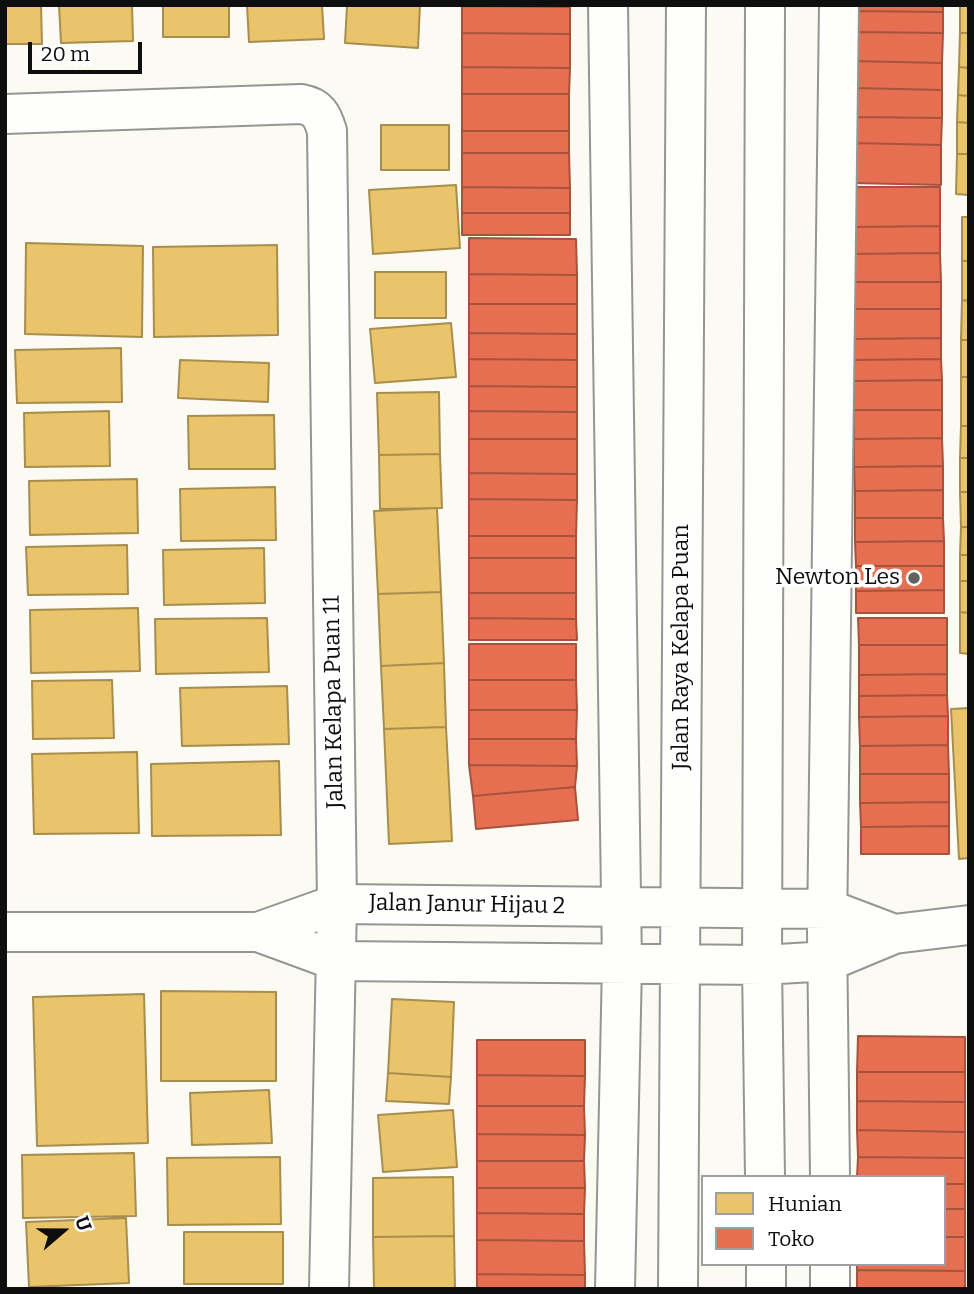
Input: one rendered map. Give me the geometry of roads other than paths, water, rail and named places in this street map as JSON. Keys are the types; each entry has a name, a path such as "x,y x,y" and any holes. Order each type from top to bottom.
{"street":[{"path":"608,5 619,907 622,964 615,1289"},
{"name":"Jalan Raya Kelapa Puan","path":"678,1289 686,5"},
{"path":"765,5 762,907 765,1175"},
{"path":"830,1175 828,909 839,5"},
{"name":"Jalan Kelapa Puan 11","path":"5,114 301,104 312,106 322,115 327,131 337,904 329,1289"},
{"name":"Jalan Janur Hijau 2","path":"5,932 258,932 337,904 828,909 894,934"},
{"path":"894,934 969,925"},
{"name":"Jalan Janur Hijau 2","path":"258,932 337,961 762,965 829,961 894,934"},
{"path":"766,1266 766,1289"},
{"path":"830,1266 830,1289"}],"place":[{"name":"Newton Les","path":"914,578"}]}
